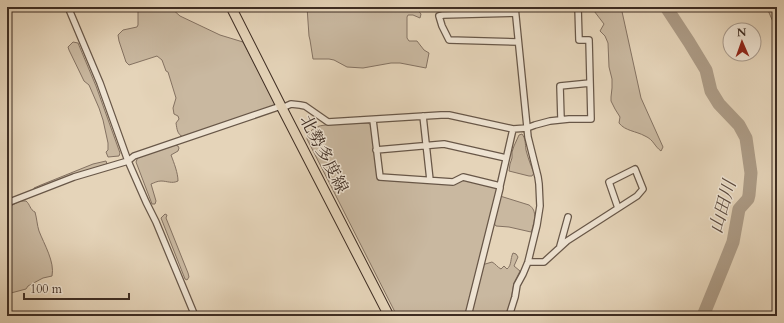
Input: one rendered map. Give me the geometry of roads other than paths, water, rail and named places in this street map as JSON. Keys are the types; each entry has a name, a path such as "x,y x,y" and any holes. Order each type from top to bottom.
{"main road":[{"name":"北勢多度線","path":"231,7 390,316"}],"street":[{"path":"68,7 100,82 128,160 194,313"},
{"path":"7,203 74,177 128,160 134,156 291,104 300,104 305,106 328,122 448,115 513,130 561,119 591,119 589,40 579,40 578,7"},
{"path":"509,316 516,289 528,262 540,206 539,184 528,137 515,10 439,16 449,40 518,42"},
{"path":"561,119 560,86 590,82"},
{"path":"423,116 430,180"},
{"path":"372,120 380,178 454,182 463,177 500,186"},
{"path":"468,316 513,130"},
{"path":"376,150 444,144 506,158"},
{"path":"528,262 544,262 567,241 637,196 643,189 635,169 609,182 618,208"},
{"path":"560,247 568,217"}],"waterway":[{"name":"山田川","path":"666,7 706,70 711,91 719,104 739,125 746,138 751,173 748,199 739,209 733,242 703,316"}]}
